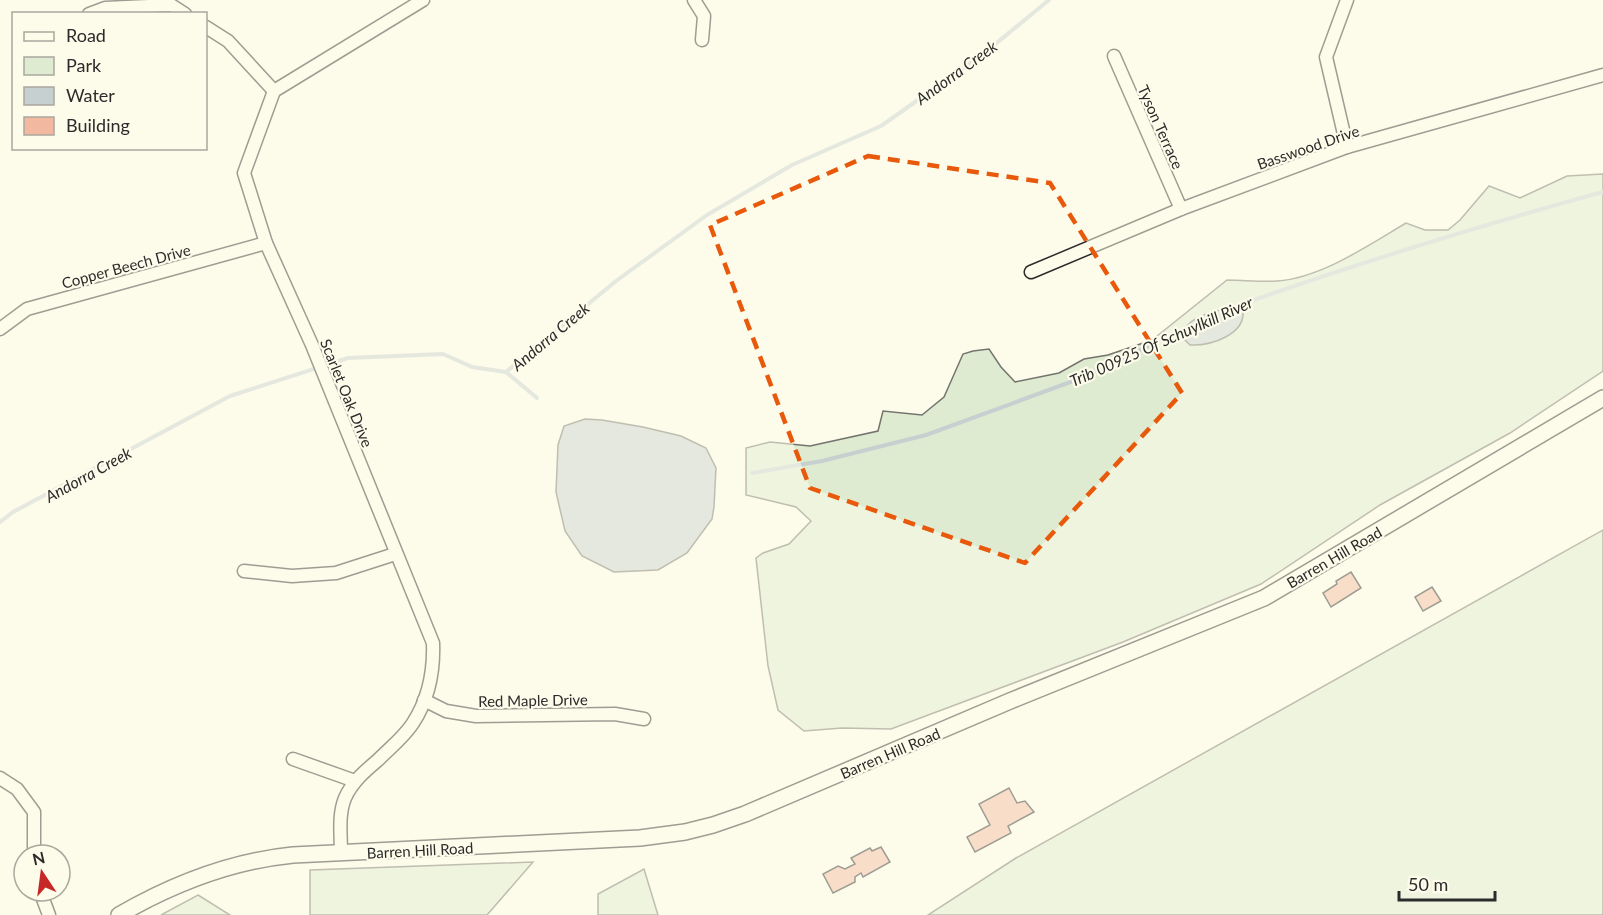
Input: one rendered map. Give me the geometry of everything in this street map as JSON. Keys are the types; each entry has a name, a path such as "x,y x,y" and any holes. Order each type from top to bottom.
{"street":[{"path":"207,28 228,41 274,91 423,0"},
{"path":"694,0 704,16 702,40"},
{"path":"1347,0 1326,57 1347,147"},
{"path":"94,12 105,8 171,5 182,12"},
{"name":"Tyson Terrace","path":"1114,56 1181,209"},
{"name":"Basswood Drive","path":"1031,272 1181,209 1347,147 1603,75"},
{"name":"Scarlet Oak Drive","path":"274,91 244,173 266,243 312,345 433,644 432,665 424,700 413,723 406,733 355,781 345,798 342,808 341,853"},
{"name":"Copper Beech Drive","path":"0,329 27,309 266,243"},
{"name":"Barren Hill Road","path":"118,915 175,887 214,872 281,856 640,838 685,832 736,818 1010,701 1264,598 1603,398"},
{"path":"244,571 292,576 336,573 395,554"},
{"name":"Red Maple Drive","path":"424,700 446,711 476,716 615,714 644,719"},
{"path":"293,759 355,781"},
{"path":"0,778 17,789 34,812 34,843"}],"highlighted area":[{"path":"868,156 1050,183 1182,393 1025,563 810,488 710,225"}],"green space":[{"path":"1603,174 1603,371 1510,433 1380,505 1261,584 1123,642 891,729 842,728 804,731 778,710 768,666 756,558 763,553 789,544 811,521 796,507 746,495 746,448 770,442 810,446 878,431 883,411 922,415 944,397 963,354 989,349 1015,382 1059,373 1084,359 1108,355 1152,340 1227,280 1277,281 1311,274 1361,250 1406,223 1425,230 1448,230 1460,220 1489,186 1520,198 1567,176"},
{"path":"1603,530 1603,915 928,915 1016,858"},
{"path":"533,862 487,915 310,915 310,870"},
{"path":"644,869 658,915 598,915 598,894"},
{"path":"198,895 230,915 161,915"}],"water":[{"path":"1224,309 1243,310 1239,326 1233,332 1216,341 1198,345 1190,345 1181,336 1193,320"},
{"path":"585,419 643,427 681,436 706,448 716,468 712,519 687,553 658,570 614,572 582,556 565,531 556,492 558,445 564,426"}],"building":[{"path":"1351,572 1361,588 1331,607 1323,593 1337,584 1336,581"},
{"path":"1432,587 1441,601 1423,611 1415,597"},
{"path":"1009,788 1017,803 1025,801 1034,812 1008,826 1011,833 975,852 967,837 990,825 979,804"},
{"path":"881,847 890,862 863,877 861,873 855,877 855,882 833,893 823,874 838,866 845,869 855,864 851,858 870,848 872,851"}],"waterway":[{"name":"Andorra Creek","path":"0,522 13,512 230,396 348,358 443,354 472,367 506,372 616,281 707,215 792,165 881,126 982,55 1049,0"},
{"name":"Trib 00925 Of Schuylkill River","path":"1223,311 1412,248 1603,192"},
{"name":"Trib 00925 Of Schuylkill River","path":"752,473 822,461 926,435 1076,380 1186,328"},
{"name":"Trib 00925 Of Schuylkill River","path":"506,372 537,398"}]}
